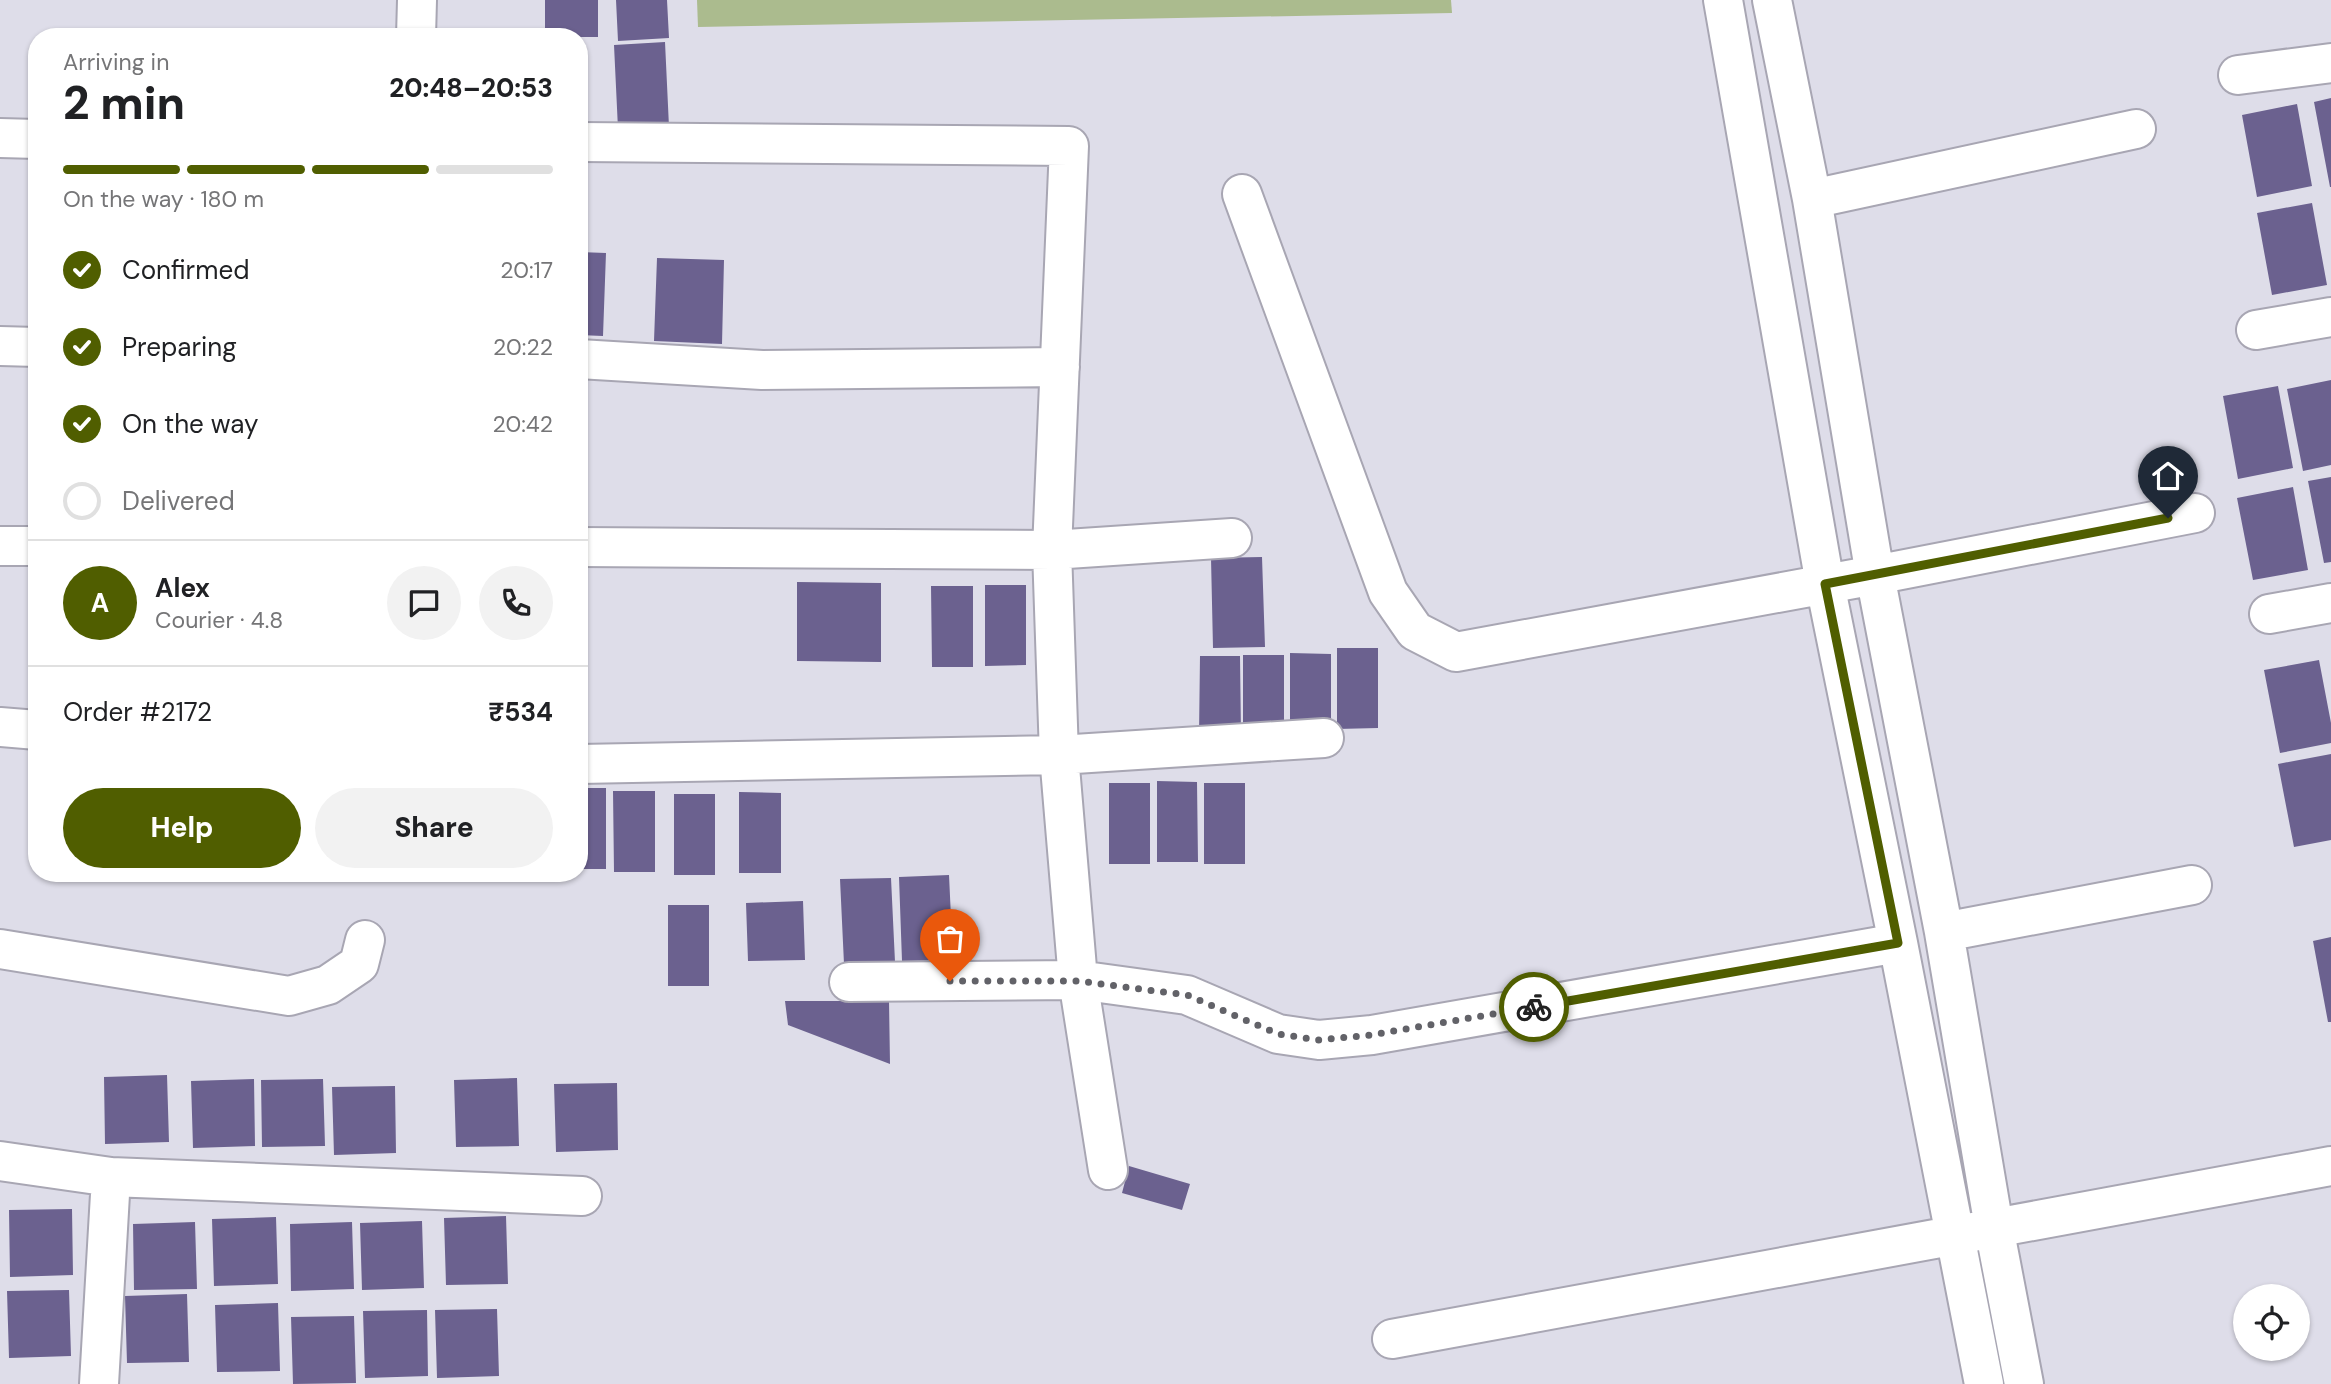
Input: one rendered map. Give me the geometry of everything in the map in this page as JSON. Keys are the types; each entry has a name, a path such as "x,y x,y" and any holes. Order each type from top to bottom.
{"street":[{"path":"416,28 417,0"},
{"path":"1723,0 1825,584 1984,1384"},
{"path":"1772,0 1812,199 1875,575 1944,932 1994,1227 2024,1384"},
{"path":"2238,75 2331,63"},
{"path":"1812,199 2136,129"},
{"path":"0,138 28,139"},
{"path":"588,142 1069,146 1052,550 1059,755 1078,981 1108,1170"},
{"path":"1242,194 1388,592 1415,631 1456,652 2195,513"},
{"path":"2256,330 2331,317"},
{"path":"0,346 28,346"},
{"path":"588,360 762,370 1060,367"},
{"path":"588,547 1052,550 1232,538"},
{"path":"0,546 28,546"},
{"path":"2269,614 2331,603"},
{"path":"0,727 28,729"},
{"path":"588,764 1059,755 1324,738"},
{"path":"1944,932 2192,885"},
{"path":"0,949 289,996 328,985 359,964 365,940"},
{"path":"849,982 1078,981 1187,995 1278,1034 1319,1040 1371,1035 1898,943"},
{"path":"0,1161 111,1177 582,1196"},
{"path":"1392,1339 2331,1166"},
{"path":"99,1384 111,1177"}],"green space":[{"path":"697,0 1451,0 1452,13 698,27"}],"building":[{"path":"545,0 598,0 598,37 588,37 588,28 545,28"},
{"path":"616,0 667,0 669,38 618,41"},
{"path":"665,42 669,127 618,129 614,45"},
{"path":"2331,98 2331,187 2330,187 2314,102"},
{"path":"2297,104 2312,186 2257,197 2242,115"},
{"path":"2312,203 2327,285 2272,295 2257,213"},
{"path":"588,252 606,253 603,336 588,335"},
{"path":"657,258 724,260 722,344 654,341"},
{"path":"2331,380 2331,465 2303,471 2287,389"},
{"path":"2278,386 2293,468 2238,479 2223,396"},
{"path":"2331,477 2331,562 2324,563 2308,481"},
{"path":"2293,487 2308,570 2253,580 2237,498"},
{"path":"1262,557 1265,647 1213,648 1211,558"},
{"path":"797,582 881,583 881,662 797,661"},
{"path":"985,585 1026,585 1026,665 985,666"},
{"path":"931,586 973,586 973,667 932,667"},
{"path":"1337,648 1378,648 1378,728 1337,729"},
{"path":"1290,653 1331,654 1331,734 1290,734"},
{"path":"1243,655 1284,655 1284,736 1243,735"},
{"path":"1200,656 1240,656 1241,736 1199,736"},
{"path":"2319,660 2331,723 2331,743 2280,753 2264,670"},
{"path":"2331,754 2331,840 2294,847 2278,764"},
{"path":"1157,781 1197,782 1198,862 1157,862"},
{"path":"1109,783 1150,783 1150,864 1109,864"},
{"path":"1204,783 1245,783 1245,864 1204,864"},
{"path":"588,788 606,788 606,869 588,869"},
{"path":"613,791 655,791 655,872 614,872"},
{"path":"739,792 781,793 781,873 739,873"},
{"path":"674,794 715,794 715,875 674,875"},
{"path":"949,875 953,960 902,961 899,877"},
{"path":"891,878 895,962 844,964 840,879"},
{"path":"803,901 805,960 748,961 746,903"},
{"path":"668,905 709,905 709,986 668,986"},
{"path":"2331,937 2331,1022 2328,1022 2313,941"},
{"path":"785,1001 889,1001 890,1064 788,1025"},
{"path":"167,1075 169,1142 105,1144 104,1077"},
{"path":"517,1078 519,1146 456,1147 454,1080"},
{"path":"254,1079 255,1146 193,1148 191,1081"},
{"path":"323,1079 325,1146 262,1147 261,1080"},
{"path":"617,1083 618,1150 556,1152 554,1084"},
{"path":"395,1086 396,1153 334,1155 332,1087"},
{"path":"1129,1166 1190,1184 1182,1210 1122,1193"},
{"path":"72,1209 73,1275 10,1277 9,1210"},
{"path":"506,1216 508,1284 446,1285 444,1218"},
{"path":"276,1217 278,1284 214,1286 212,1219"},
{"path":"422,1221 424,1288 362,1290 360,1223"},
{"path":"195,1222 197,1289 134,1290 133,1224"},
{"path":"352,1222 354,1289 291,1291 290,1224"},
{"path":"69,1290 71,1356 9,1358 7,1291"},
{"path":"187,1294 189,1362 127,1363 125,1296"},
{"path":"278,1303 280,1371 217,1372 215,1305"},
{"path":"497,1309 499,1376 437,1378 435,1310"},
{"path":"427,1310 428,1376 365,1378 363,1311"},
{"path":"354,1316 356,1383 293,1384 291,1317"}],"way so far":[{"path":"950,981 1078,981 1187,995 1278,1034 1319,1040 1371,1035 1534,1007"}],"route":[{"path":"1534,1007 1898,943 1825,584 2168,518"}]}
